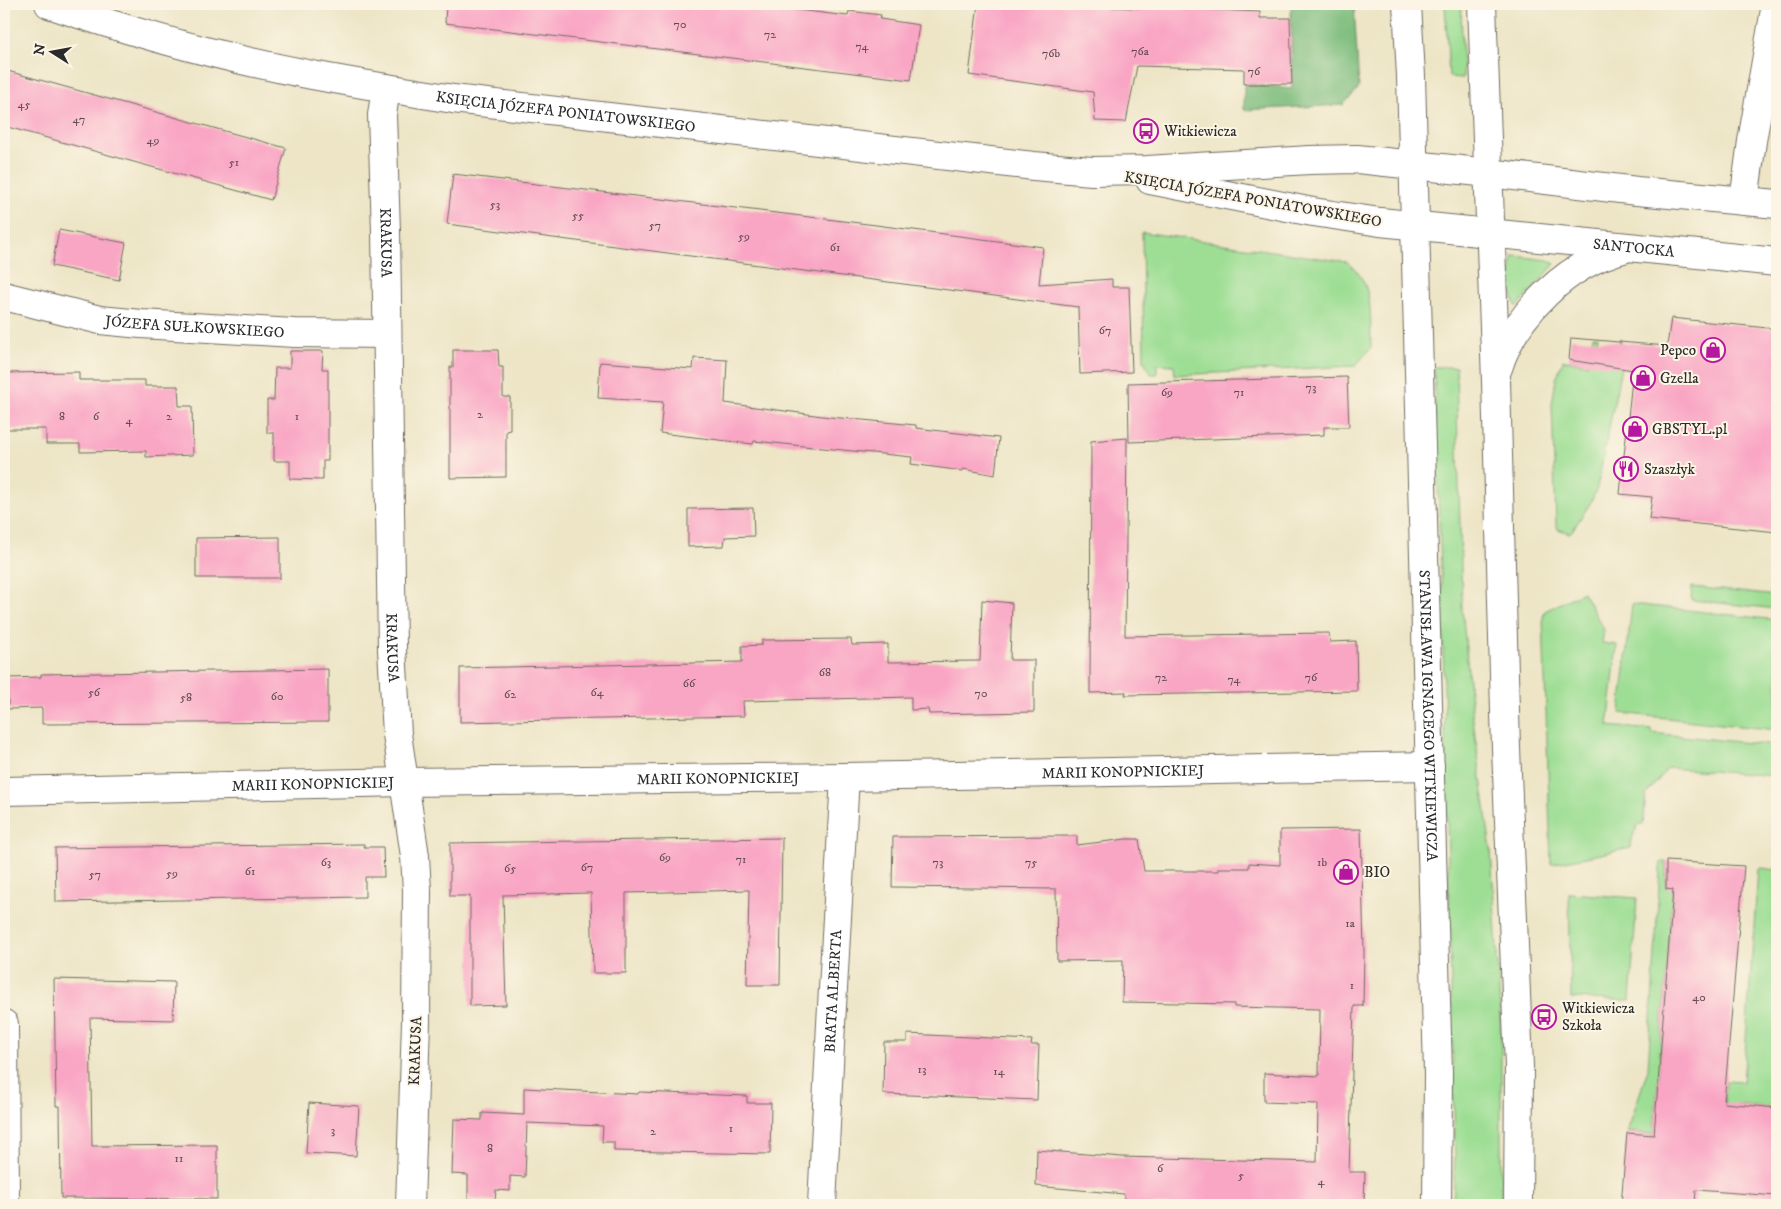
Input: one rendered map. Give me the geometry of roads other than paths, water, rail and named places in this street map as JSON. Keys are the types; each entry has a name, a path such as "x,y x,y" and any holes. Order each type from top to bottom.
{"street":[{"name":"KSIĘCIA JÓZEFA PONIATOWSKIEGO","path":"49,4 240,59 312,75 386,88 473,101 1034,166 1092,171 1185,186 1321,213 1414,226"},
{"name":"STANISŁAWA IGNACEGO WITKIEWICZA","path":"1407,4 1438,1073 1437,1205"},
{"path":"1482,4 1496,381 1506,748 1519,1067 1518,1205"},
{"path":"1744,201 1752,141 1776,4"},
{"name":"KRAKUSA","path":"386,88 382,115 386,231 392,649 397,734 416,856 417,891 416,1022 410,1205"},
{"name":"KSIĘCIA JÓZEFA PONIATOWSKIEGO","path":"1092,171 1147,170 1327,159 1357,159 1413,166"},
{"path":"1413,166 1637,191 1777,204"},
{"path":"1414,226 1490,233"},
{"name":"SANTOCKA","path":"1490,233 1777,262"},
{"path":"1496,381 1502,356 1508,343 1543,297 1580,267 1606,254 1635,247"},
{"name":"JÓZEFA SUŁKOWSKIEGO","path":"4,296 100,320 294,333 387,334"},
{"name":"MARII KONOPNICKIEJ","path":"4,791 404,782 846,777 1430,766"},
{"name":"BRATA ALBERTA","path":"822,1205 831,1014 846,777"},
{"path":"4,1024 5,1205"}],"place":[{"name":"Witkiewicza","path":"1146,131"},
{"name":"Pepco","path":"1713,350"},
{"name":"Gzella","path":"1643,378"},
{"name":"GBSTYL.pl","path":"1635,429"},
{"name":"Szaszłyk","path":"1626,469"},
{"name":"BIO","path":"1346,872"},
{"name":"Witkiewicza Szkoła","path":"1544,1017"}]}
